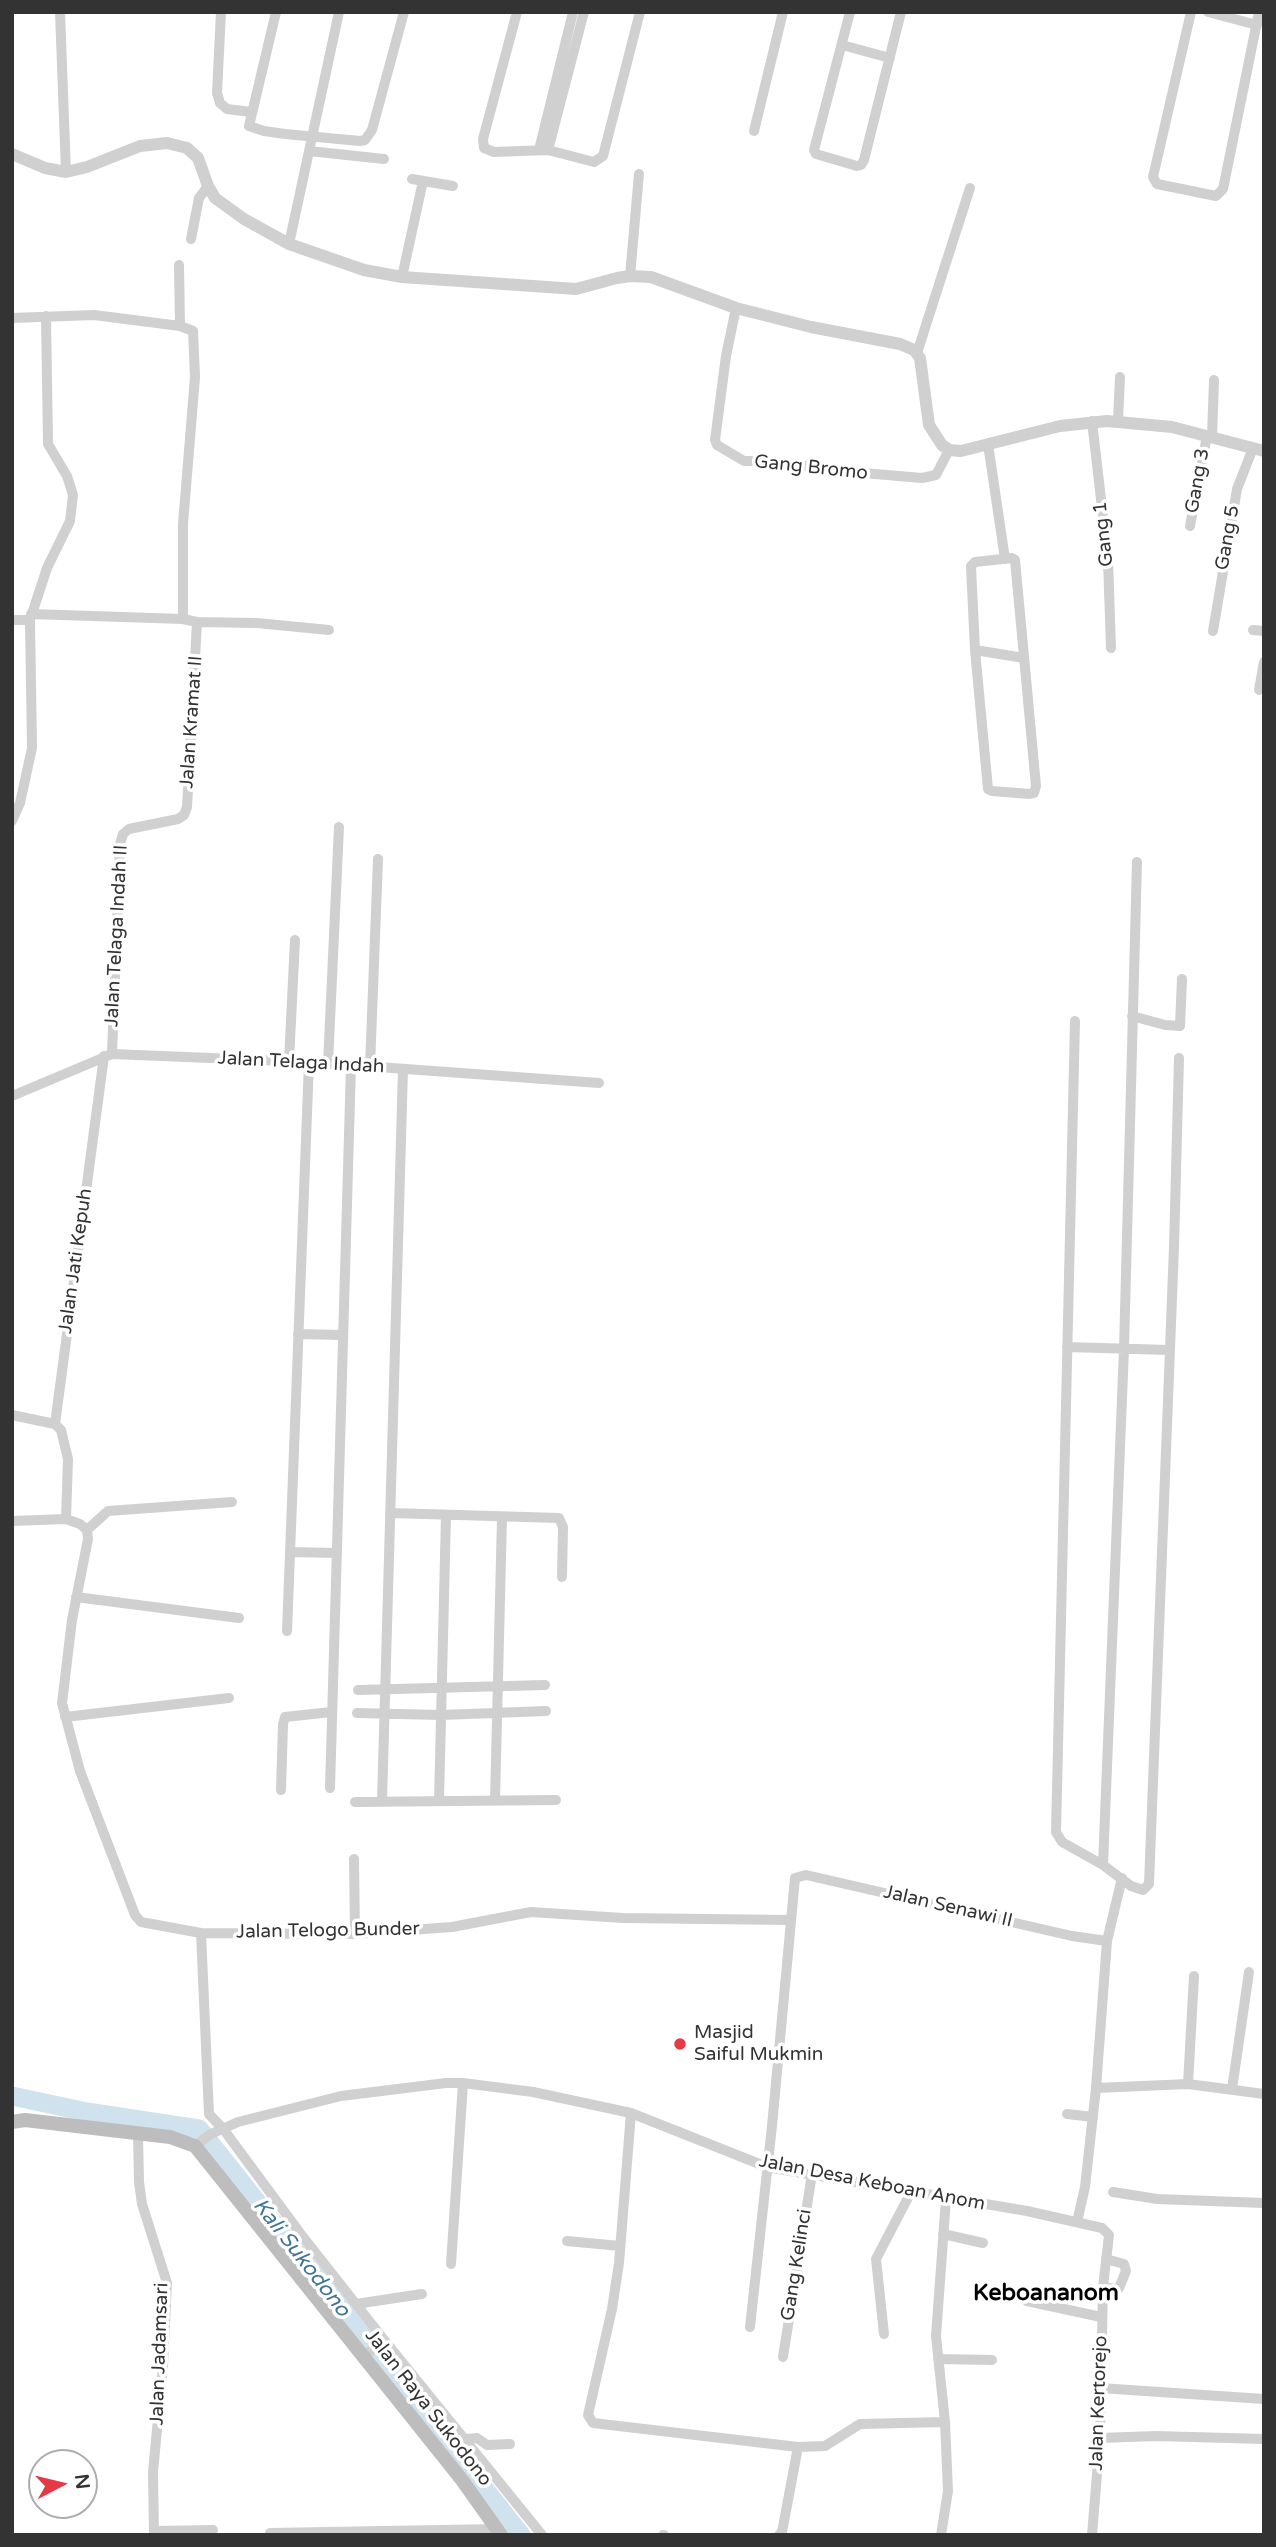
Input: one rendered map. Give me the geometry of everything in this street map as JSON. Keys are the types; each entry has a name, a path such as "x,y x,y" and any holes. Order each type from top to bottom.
{"main road":[{"path":"16,2118 170,2137 197,2145"},
{"name":"Jalan Raya Sukodono","path":"197,2145 257,2228 375,2348 499,2532"}],"street":[{"path":"60,12 66,172"},
{"path":"221,12 217,93 220,103 227,109 251,112"},
{"path":"276,12 248,124 250,127 311,137 360,141 369,137 404,12"},
{"path":"289,244 339,12"},
{"path":"517,12 482,144 486,151 543,150 589,162 598,161 603,156 640,12"},
{"path":"543,150 573,12"},
{"path":"543,150 584,12"},
{"path":"754,131 783,12"},
{"path":"850,12 814,150 816,154 857,166 864,160 901,12"},
{"path":"1191,12 1153,177 1157,184 1216,196 1223,189 1259,12"},
{"path":"1208,12 1256,25"},
{"path":"842,46 890,58"},
{"path":"13,155 45,168 66,172 87,167 140,146 167,144 187,148 198,158 215,198 244,219 289,244 364,270 402,277 576,289 630,276 651,277 736,308 811,327 900,344 917,353"},
{"path":"309,151 384,159"},
{"path":"630,276 639,174"},
{"path":"402,277 417,180 453,186"},
{"path":"191,239 199,198 208,186"},
{"path":"970,188 917,353 929,425 942,445 949,450 961,451 1060,425 1118,421 1172,427 1258,450"},
{"path":"180,265 180,326"},
{"name":"Gang Bromo","path":"736,308 726,356 715,440 717,445 747,462 772,461 839,471 922,478 936,475 949,450"},
{"path":"12,318 93,314 191,329 194,335 195,377 183,524 183,619"},
{"path":"12,821 20,803 32,748 31,617 47,568 70,521 73,495 67,476 48,444 46,316"},
{"path":"1118,421 1120,377"},
{"name":"Gang 3","path":"1190,526 1209,436 1214,380"},
{"name":"Gang 1","path":"1091,421 1108,560 1111,648"},
{"path":"988,444 1005,559"},
{"name":"Gang 5","path":"1213,631 1237,489 1258,450"},
{"path":"1005,559 1015,560 1035,790 1030,794 992,791 987,786 975,650 971,566 975,562 1005,559"},
{"path":"12,620 31,617 183,619 330,630"},
{"name":"Jalan Kramat II","path":"178,820 187,807 197,622"},
{"path":"975,650 1024,658"},
{"path":"1259,690 1264,663"},
{"name":"Jalan Telaga Indah II","path":"108,1055 121,839 130,829 178,820"},
{"path":"328,1064 339,827"},
{"path":"370,1067 378,859"},
{"path":"1103,1865 1124,1349 1138,862"},
{"path":"289,1057 295,940"},
{"path":"1132,1021 1180,1026 1182,979"},
{"path":"1075,1021 1056,1832 1062,1842 1103,1865 1137,1889 1143,1890 1149,1884 1179,1058"},
{"name":"Jalan Telaga Indah","path":"12,1096 108,1055 289,1057 351,1066 599,1083"},
{"name":"Jalan Jati Kepuh","path":"55,1424 108,1055"},
{"path":"287,1631 309,1062"},
{"path":"330,1788 351,1066"},
{"path":"383,1801 403,1069"},
{"path":"298,1334 342,1335"},
{"path":"1067,1347 1169,1350"},
{"path":"12,1415 55,1424 64,1437 68,1459 66,1519"},
{"path":"12,1521 66,1519 87,1530 108,1511 232,1502"},
{"path":"391,1513 561,1519 562,1577"},
{"path":"439,1800 446,1516"},
{"path":"495,1800 502,1518"},
{"name":"Jalan Telogo Bunder","path":"87,1530 88,1539 76,1597 62,1703 80,1771 135,1916 141,1922 201,1933 355,1934 452,1927 531,1912 623,1918 790,1920"},
{"path":"290,1552 336,1553"},
{"path":"76,1597 239,1618"},
{"path":"358,1690 545,1685"},
{"path":"65,1717 229,1698"},
{"path":"357,1713 441,1715 546,1711"},
{"path":"281,1790 283,1720 289,1715 331,1712"},
{"path":"355,1802 556,1800"},
{"path":"354,1859 355,1934"},
{"name":"Jalan Senawi II","path":"790,1920 795,1878 806,1875 1072,1936 1107,1941"},
{"path":"1077,2222 1085,2187 1097,2088 1107,1941 1122,1878"},
{"path":"750,2327 787,1974 790,1920"},
{"path":"201,1933 209,2114 356,2304 375,2348 467,2439 542,2535"},
{"path":"1232,2089 1250,1972"},
{"path":"1188,2084 1194,1976"},
{"name":"Jalan Desa Keboan Anom","path":"197,2145 211,2134 238,2122 341,2095 446,2083 463,2084 533,2092 631,2112 767,2167 1027,2211 1106,2231"},
{"path":"451,2264 463,2084"},
{"path":"1097,2088 1188,2084 1264,2094"},
{"path":"631,2112 612,2309 588,2415 593,2423 797,2447 825,2446 859,2424 945,2422"},
{"path":"1067,2114 1093,2117"},
{"name":"Jalan Jadamsari","path":"138,2134 142,2204 167,2283 163,2366 153,2472 154,2533"},
{"name":"Gang Kelinci","path":"783,2357 811,2174"},
{"path":"884,2334 876,2259 911,2192"},
{"path":"1113,2192 1157,2199 1264,2203"},
{"path":"942,2535 948,2491 945,2422 936,2336 946,2199"},
{"name":"Jalan Kertorejo","path":"1092,2535 1100,2438 1101,2317 1109,2235 1106,2231"},
{"path":"943,2234 983,2243"},
{"path":"567,2241 620,2246"},
{"path":"1103,2287 1115,2290 1119,2288 1126,2272 1124,2264 1106,2259"},
{"path":"356,2304 422,2294"},
{"path":"1027,2301 1101,2317"},
{"path":"938,2359 992,2360"},
{"path":"1100,2388 1264,2399"},
{"path":"1100,2438 1156,2436 1264,2439"},
{"path":"467,2439 475,2437 487,2445 510,2445"},
{"path":"779,2535 782,2532 797,2447"},
{"path":"154,2533 213,2530"},
{"path":"270,2533 499,2532"}],"waterway":[{"name":"Kali Sukodono","path":"12,2096 87,2112 199,2129 521,2535"}],"place":[{"name":"Masjid Saiful Mukmin","path":"680,2044"}],"district":[{"name":"Keboananom","path":"1046,2294"}]}
